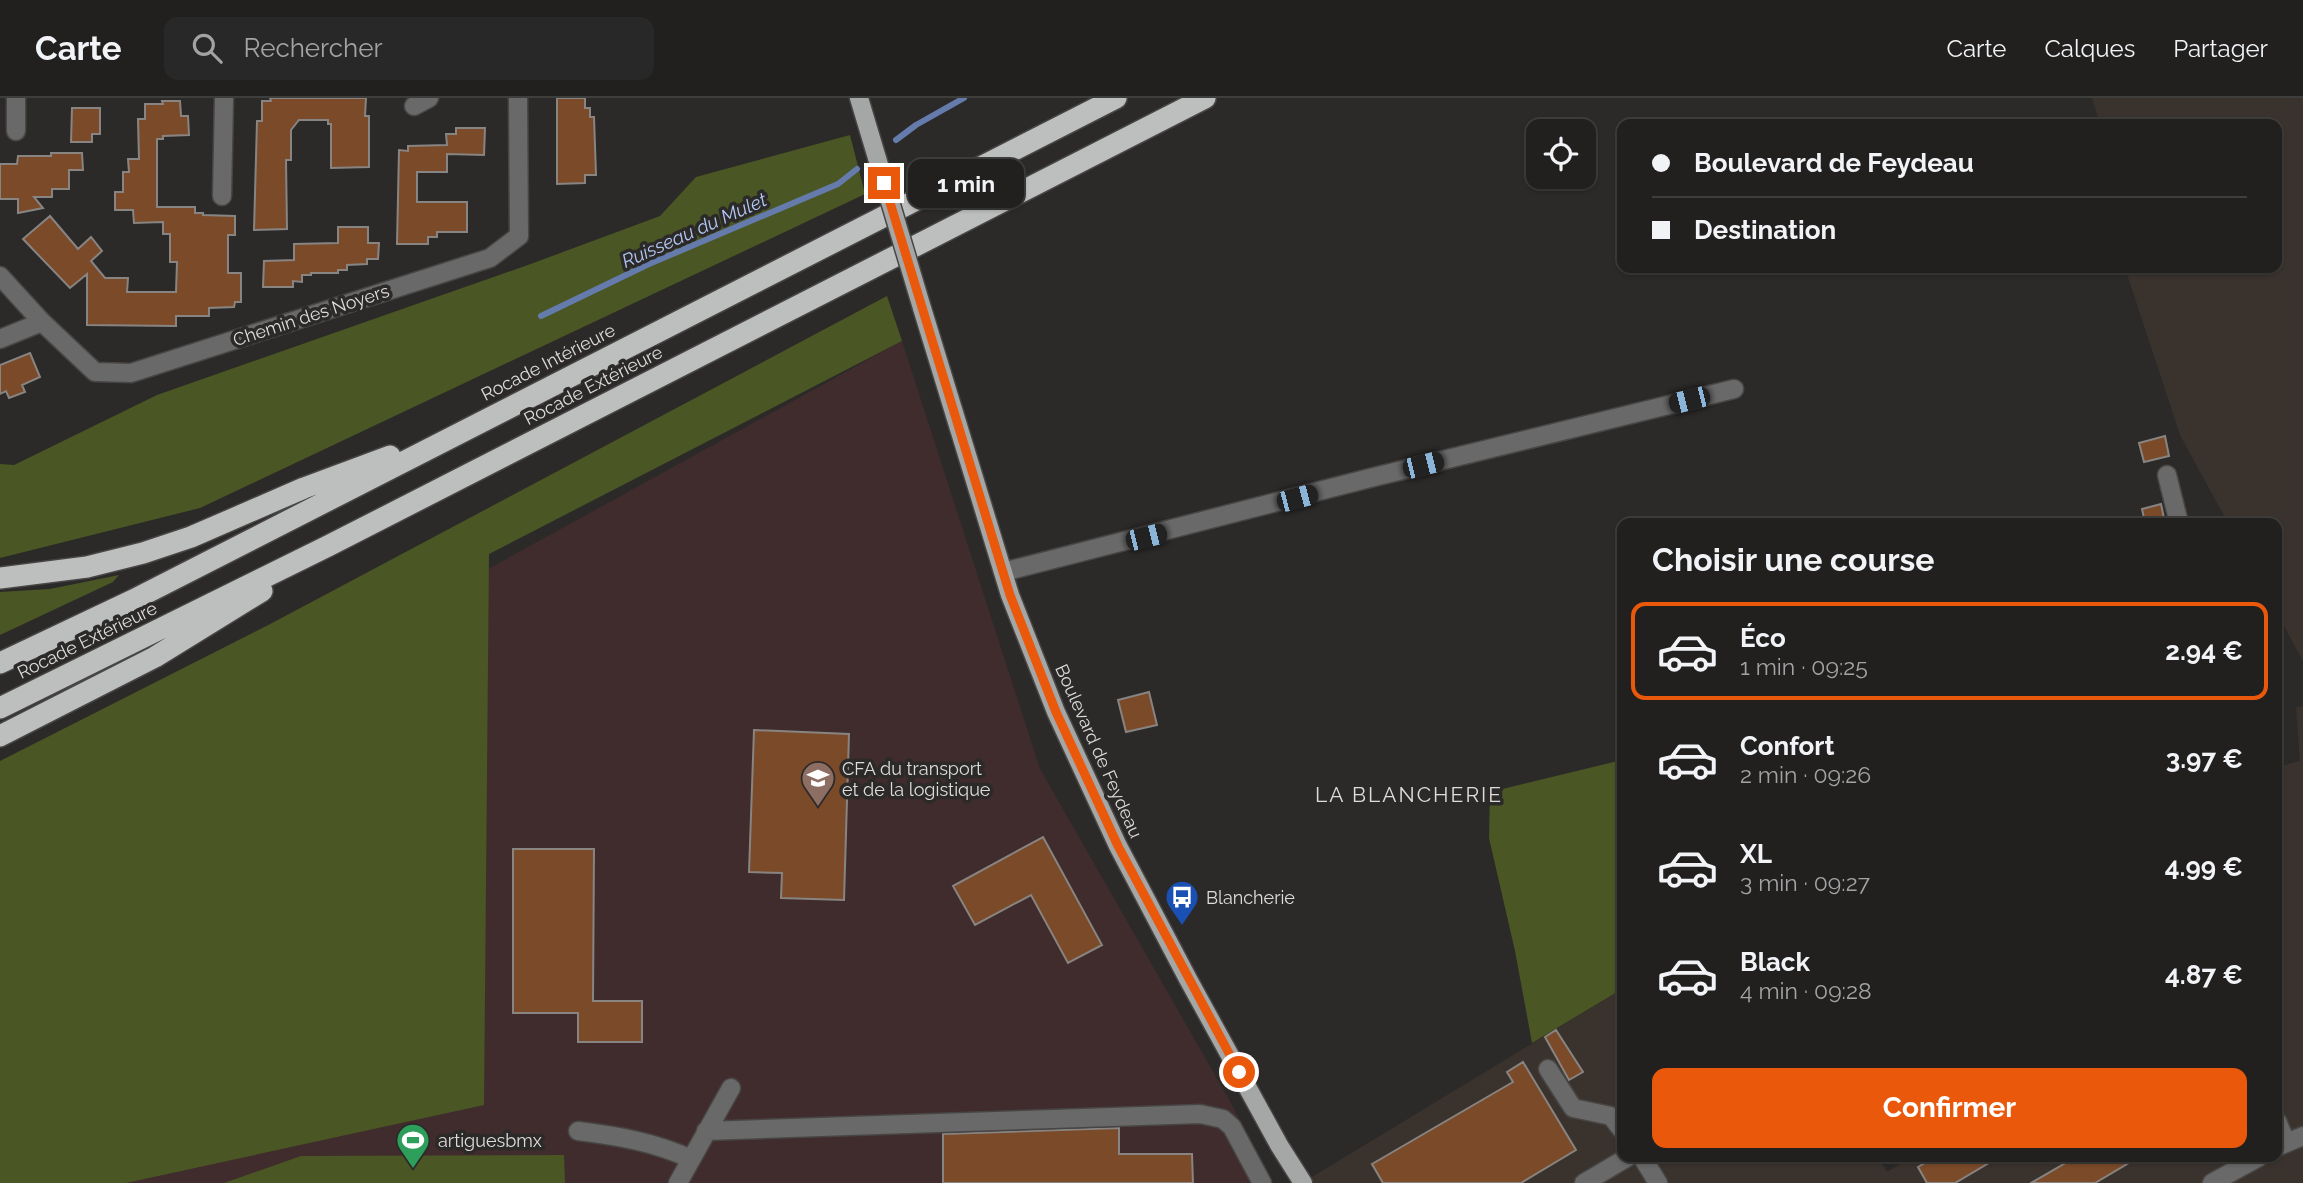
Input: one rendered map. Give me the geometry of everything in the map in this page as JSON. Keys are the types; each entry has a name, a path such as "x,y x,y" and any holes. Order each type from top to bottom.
{"highway":[{"name":"Rocade Intérieure","path":"0,663 133,600 1116,98"},
{"name":"Rocade Extérieure","path":"0,708 328,546 1205,98"},
{"path":"0,579 87,567 143,553 191,537 304,488 482,421"},
{"path":"0,736 155,657 232,611 328,546"}],"main road":[{"name":"Boulevard de Feydeau","path":"859,98 1003,572 1056,712 1118,846 1279,1145 1303,1183"}],"street":[{"path":"16,98 16,131"},
{"path":"222,196 224,98"},
{"name":"Chemin des Noyers","path":"42,322 95,372 131,373 490,258 519,236 518,98"},
{"path":"0,276 42,322 0,339"},
{"path":"1003,572 1734,389"},
{"path":"2167,475 2178,518"},
{"path":"1548,1069 1573,1108 1611,1115 1617,1123"},
{"path":"678,1183 732,1088"},
{"path":"706,1131 1200,1114 1223,1119 1232,1127 1262,1183"},
{"path":"578,1131 627,1137 666,1147 691,1159"},
{"path":"1584,1183 1620,1162"},
{"path":"1645,1162 1658,1183"},
{"path":"2212,1183 2250,1162"}],"shaded area":[{"path":"2092,98 2303,98 2303,661 2282,622 2282,518 2225,518 2180,435 2127,273 2282,273 2282,119 2098,119"},
{"path":"902,341 1040,769 1231,1103 1272,1183 0,1183 0,838"},
{"path":"2303,706 2303,1183 1302,1183 1617,992 1617,1162 1881,1162 1887,1172 1904,1162 2282,1162 2282,766 2300,761 2296,707"}],"green space":[{"path":"850,135 865,194 200,508 0,558 0,464 14,465 157,395 660,216 696,177"},
{"path":"887,296 902,341 489,554 484,1105 126,1183 0,1183 0,761 274,622"},
{"path":"119,575 113,582 0,635 0,592 50,589"},
{"path":"1617,761 1617,992 1532,1043 1515,951 1489,838 1490,792"},
{"name":"artiguesbmx","path":"564,1155 565,1183 224,1183 301,1156"}],"building":[{"path":"270,98 366,98 365,116 369,116 369,167 331,168 331,124 328,124 328,120 299,120 291,130 291,160 286,160 287,229 254,230 257,121 262,121 262,101 271,101"},
{"path":"557,98 585,98 585,108 590,108 590,117 594,117 596,175 585,175 585,183 557,184"},
{"path":"162,101 180,101 181,116 188,116 189,135 163,136 163,139 157,139 157,207 195,207 195,213 203,215 235,216 235,235 228,235 228,273 241,273 241,302 235,302 234,307 209,308 209,316 176,316 176,326 87,325 87,274 70,288 23,239 50,216 78,249 91,237 102,251 91,261 105,278 128,278 127,292 176,292 177,262 170,262 170,234 163,234 163,222 134,223 133,210 115,210 115,192 123,192 123,172 129,172 128,159 139,159 138,119 145,119 145,104 163,104"},
{"path":"72,108 100,108 100,134 92,134 92,142 71,142"},
{"path":"456,128 485,128 484,155 447,154 447,172 417,172 417,202 467,202 467,232 437,232 437,237 428,237 428,244 397,244 399,150 408,151 408,146 447,145 446,134 456,134"},
{"path":"51,153 82,153 83,170 69,170 69,189 52,189 52,197 34,197 43,208 18,213 18,199 0,199 0,164 17,164 18,156 51,156"},
{"path":"338,227 368,227 368,243 379,243 378,259 367,259 367,264 347,265 347,270 338,270 338,273 302,275 302,282 293,281 293,287 263,287 264,261 294,260 294,244 338,243"},
{"path":"30,353 40,377 22,385 25,392 9,398 6,391 0,394 0,365"},
{"path":"2165,436 2169,456 2144,462 2139,443"},
{"path":"2161,504 2164,518 2144,518 2142,509"},
{"path":"1149,692 1157,725 1126,732 1118,700"},
{"path":"754,730 849,734 844,900 781,898 782,873 749,872"},
{"path":"1043,837 1102,945 1068,963 1031,895 975,925 953,886"},
{"path":"513,849 594,849 593,1001 642,1001 642,1042 578,1042 578,1013 513,1013"},
{"path":"1556,1030 1583,1072 1569,1080 1545,1037"},
{"path":"1523,1062 1576,1150 1521,1183 1383,1183 1372,1164 1513,1082 1507,1072"},
{"path":"1119,1128 1119,1154 1192,1154 1193,1183 943,1183 943,1134"},
{"path":"1926,1162 1991,1162 1955,1183 1927,1183 1918,1167"},
{"path":"2067,1162 2131,1162 2095,1183 2031,1183"}],"waterway":[{"name":"Ruisseau du Mulet","path":"896,140 916,125 964,98"},
{"name":"Ruisseau du Mulet","path":"541,316 649,264 838,184 857,169"}],"place":[{"name":"CFA du transport et de la logistique","path":"818,808"},
{"name":"Blancherie","path":"1182,927"},
{"name":"artiguesbmx","path":"413,1170"}],"district":[{"name":"LA BLANCHERIE","path":"1409,794"}],"route":[{"path":"884,183 1010,595 1056,712 1118,846 1239,1072"}]}
